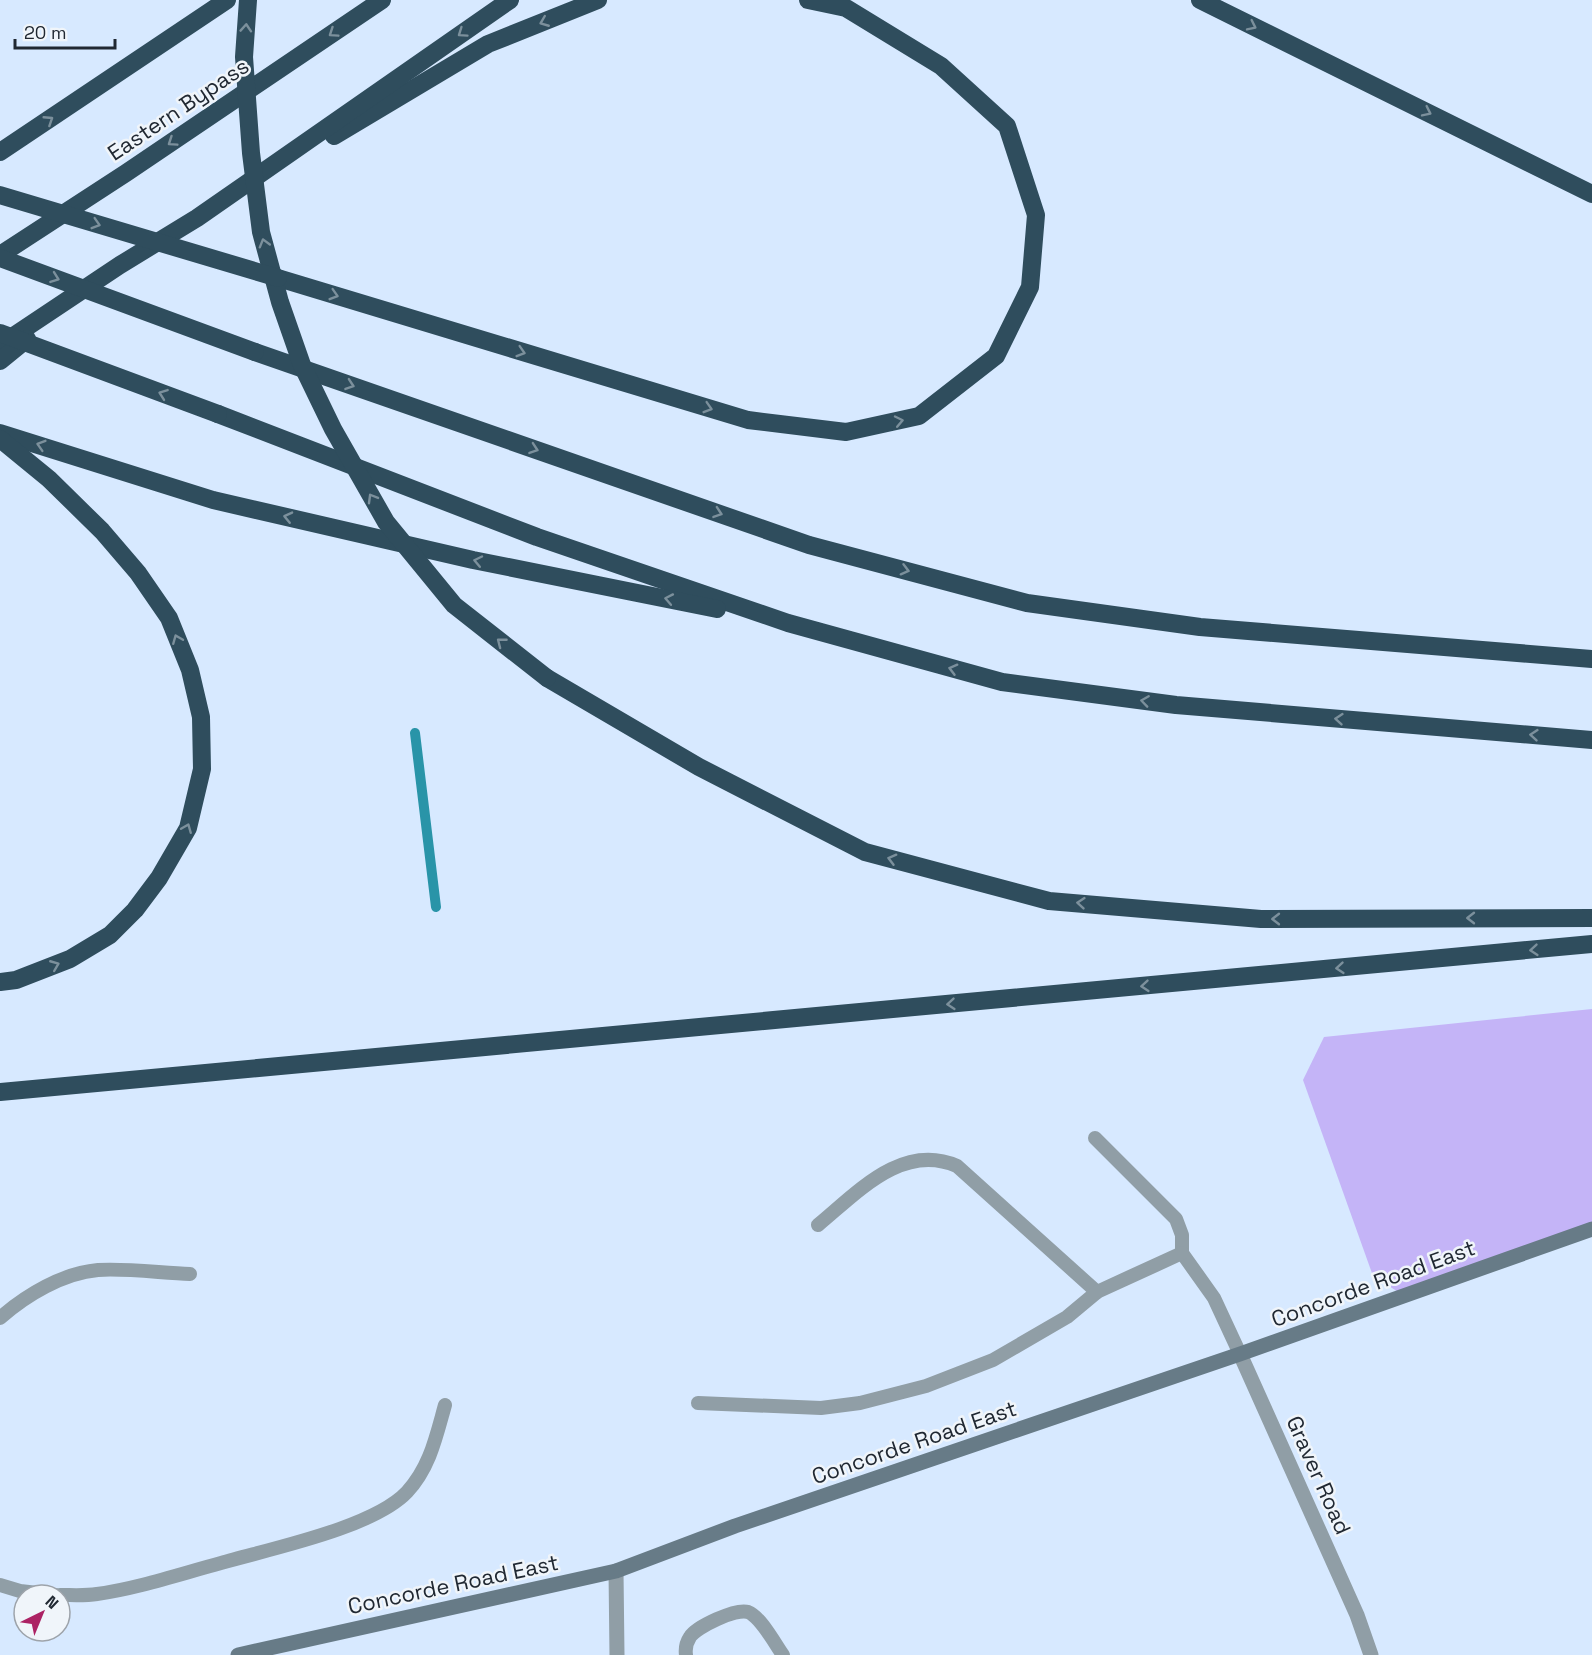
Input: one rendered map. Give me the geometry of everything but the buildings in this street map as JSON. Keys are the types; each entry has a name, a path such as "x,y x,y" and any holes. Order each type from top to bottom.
{"highway":[{"path":"0,152 227,0"},
{"path":"248,0 244,57 251,153 261,232 280,302 302,365 333,429 386,522 454,605 548,678 699,767 865,852 1049,901 1261,919 1592,918"},
{"name":"Eastern Bypass","path":"0,256 382,0"},
{"path":"197,218 510,0"},
{"path":"0,345 120,265 488,44 598,0"},
{"path":"0,195 748,420 846,432 919,416 996,356 1030,287 1036,215 1007,126 941,66 846,8 808,0"},
{"path":"1200,0 1592,194"},
{"path":"0,256 255,352 809,545 1027,603 1200,627 1592,659"},
{"path":"0,361 120,265"},
{"path":"0,333 537,537 788,623 1002,682 1176,705 1592,740"},
{"path":"0,433 225,502 473,560 788,623"},
{"path":"0,439 49,480 102,531 138,573 169,618 190,670 201,717 202,769 188,828 159,878 135,910 110,935 70,959 16,980 0,982"},
{"path":"0,1092 1592,944"}],"main road":[{"name":"Concorde Road East","path":"238,1655 616,1571 735,1526 1240,1354 1592,1229"}],"street":[{"name":"Graver Road","path":"1240,1354 1357,1615 1371,1655"},
{"path":"616,1571 616,1655"}],"lane":[{"path":"1095,1138 1176,1219 1182,1235 1182,1253 1214,1298 1240,1354"},
{"path":"818,1225 876,1177 895,1166 912,1161 946,1161 957,1166 1097,1292"},
{"path":"698,1403 821,1408 860,1403 926,1386 993,1360 1067,1317 1097,1292 1182,1253"},
{"path":"0,1318 10,1309 74,1274 99,1270 190,1274"},
{"path":"72,1595 95,1594 142,1584 318,1536 384,1509 405,1494 421,1474 432,1454 445,1405"},
{"path":"686,1655 686,1646 690,1636 701,1627 736,1612 748,1612 759,1620 783,1655"}],"shaded area":[{"path":"1592,1009 1592,1228 1411,1300 1373,1276 1303,1080 1324,1037"}],"waterway":[{"path":"415,733 436,907"}]}
